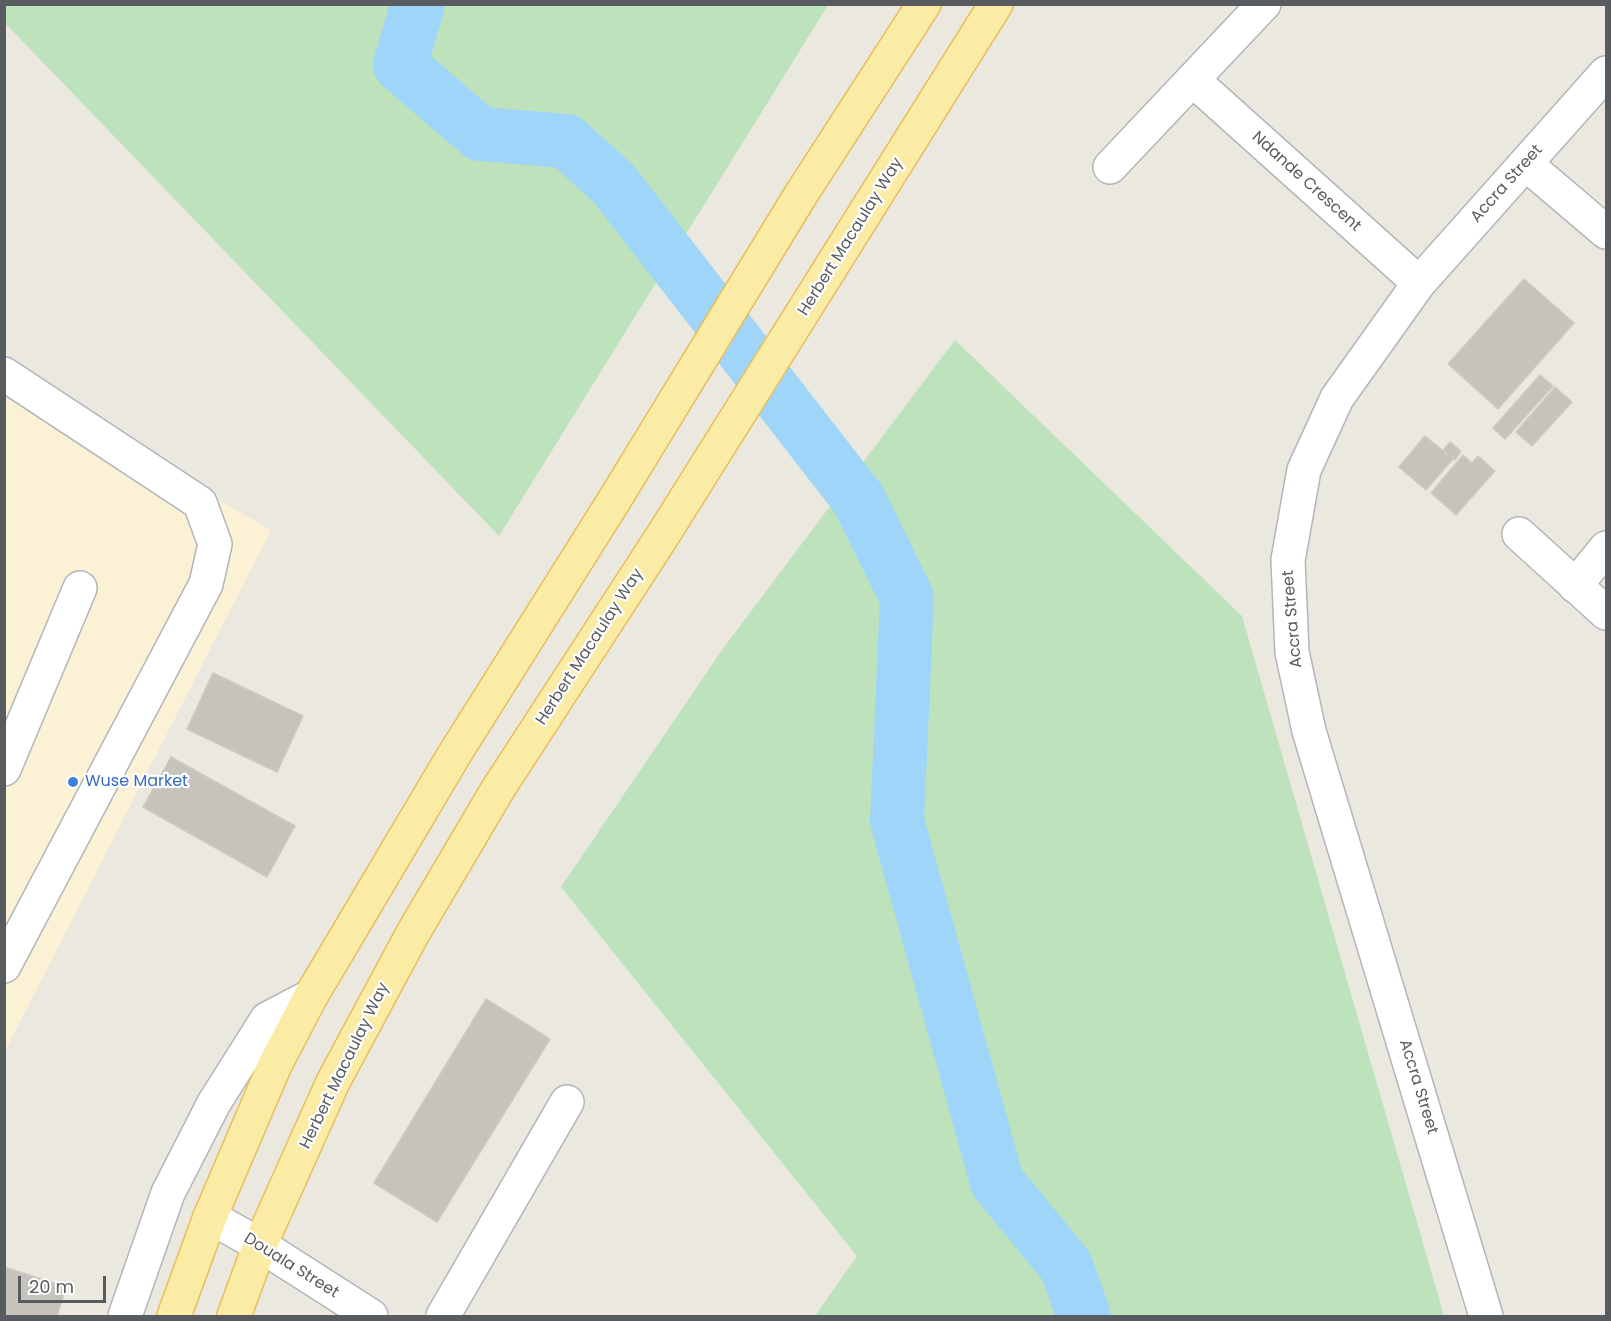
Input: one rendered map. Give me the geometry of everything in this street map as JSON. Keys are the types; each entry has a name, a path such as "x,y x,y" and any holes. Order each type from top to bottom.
{"main road":[{"path":"174,1317 210,1217 275,1065 311,996 454,754 615,499 800,196 924,4"},
{"name":"Herbert Macaulay Way","path":"234,1317 260,1245 333,1082 413,933 498,789 663,535 849,239 991,6"}],"street":[{"path":"1110,167 1194,81 1264,4"},
{"name":"Accra Street","path":"1486,1317 1309,731 1292,652 1288,560 1304,470 1337,398 1419,283 1606,73"},
{"name":"Ndande Crescent","path":"1194,81 1419,283"},
{"path":"1526,164 1606,232"},
{"path":"4,374 200,503 215,544 206,584 4,966"},
{"path":"1519,534 1606,613"},
{"path":"1575,586 1606,548"},
{"path":"4,769 80,588"},
{"path":"125,1317 168,1193 214,1103 267,1019 311,996"},
{"path":"443,1317 567,1102"},
{"name":"Douala Street","path":"210,1217 260,1245 371,1317"}],"shaded area":[{"name":"Wuse Market","path":"5,377 271,530 5,1051"}],"green space":[{"path":"5,4 828,5 499,536 5,23"},
{"path":"955,340 1242,616 1444,1316 815,1316 857,1256 561,887 722,650"}],"building":[{"path":"1524,279 1574,323 1498,409 1448,364"},
{"path":"1540,375 1553,386 1505,439 1493,428"},
{"path":"1555,387 1572,402 1532,446 1516,432"},
{"path":"1425,436 1453,459 1426,490 1399,467"},
{"path":"1450,442 1461,451 1455,460 1443,450"},
{"path":"1463,455 1472,463 1478,456 1495,471 1456,515 1431,493"},
{"path":"213,673 303,716 277,772 187,729"},
{"path":"171,757 295,826 267,877 143,807"},
{"path":"486,999 550,1039 437,1222 374,1183"},
{"path":"4,1267 66,1287 57,1316 4,1316"}],"waterway":[{"path":"418,4 400,65 480,134 566,141 613,183 859,500 907,598 897,821 997,1182 1066,1266 1084,1316"}],"place":[{"name":"Wuse Market","path":"73,782"}]}
